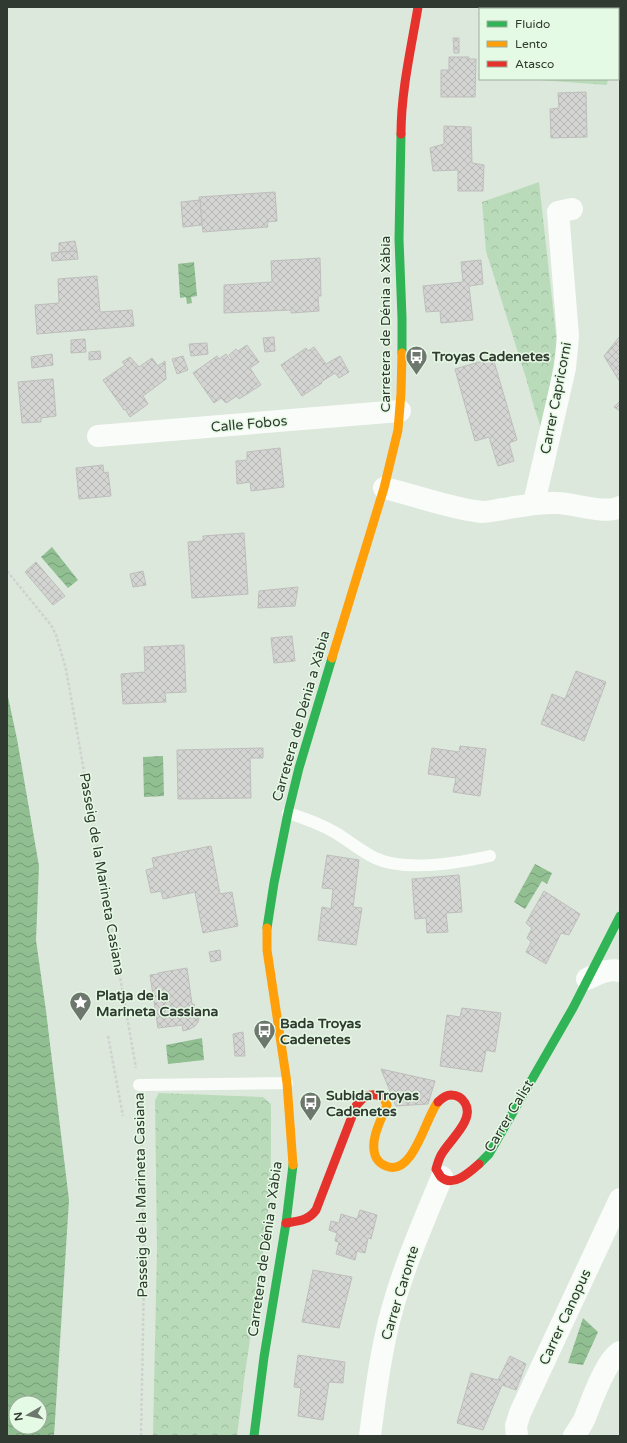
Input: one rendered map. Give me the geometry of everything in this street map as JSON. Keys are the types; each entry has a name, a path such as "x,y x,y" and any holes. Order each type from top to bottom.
{"street":[{"name":"Carretera de Dénia a Xàbia","path":"254,1436 264,1357 286,1223 293,1161 287,1083 270,970 267,938 274,883 288,812 299,768 384,488 394,450 400,411 402,318 399,239 401,119 407,71 418,7"},
{"name":"Carrer Capricorni","path":"534,504 565,368 568,336 558,212 572,209"},
{"name":"Calle Fobos","path":"98,436 400,411"},
{"path":"384,488 451,506 483,512 558,502 584,508 604,509 620,507"},
{"name":"Carrer Calist","path":"442,1178 452,1180 462,1178 489,1154 573,1008 620,916"},
{"path":"587,979 613,969 620,971"},
{"path":"286,1223 307,1220 313,1216 356,1106 362,1098 369,1094 376,1094 383,1097 387,1106 375,1134 374,1150 377,1161 384,1166 393,1168 402,1165 410,1158 436,1104 443,1097 449,1095 462,1099 466,1105 468,1115 463,1125 439,1157 436,1169 442,1178"},
{"name":"Carrer Caronte","path":"370,1436 385,1338 393,1308 411,1253 442,1178"},
{"name":"Carrer Canopus","path":"517,1436 516,1426 520,1413 620,1199"},
{"path":"574,1436 583,1422 608,1366 616,1354 620,1352"}],"lane":[{"path":"288,812 312,821 335,833 375,858 387,862 411,864 451,863 490,856"},
{"path":"139,1085 287,1083"}],"path":[{"name":"Passeig de la Marineta Casiana","path":"7,571 51,625 56,635 66,669 139,1085 142,1110 144,1278 141,1436"},
{"path":"108,1036 123,1116"}],"green space":[{"path":"620,7 620,28 619,30 619,8 528,8"},
{"path":"539,80 608,80 607,85"},
{"path":"539,182 557,344 542,431 486,251 482,202"},
{"path":"159,1093 263,1097 271,1104 270,1193 237,1436 153,1436 157,1250 155,1100"}],"water":[{"path":"194,262 197,296 191,297 192,303 187,304 186,297 180,298 178,264"},
{"path":"52,547 78,580 68,588 41,557"},
{"path":"7,692 17,739 39,866 36,940 69,1200 54,1436 7,1436"},
{"path":"163,756 164,796 144,797 143,757"},
{"path":"535,864 552,873 547,884 542,881 525,909 514,902"},
{"path":"202,1038 204,1060 168,1064 166,1045"},
{"path":"583,1318 598,1332 583,1365 568,1363"}],"building":[{"path":"481,7 519,7 518,8"},
{"path":"453,38 459,38 459,53 454,53"},
{"path":"449,57 469,57 469,59 476,59 475,97 441,97 441,70 449,70"},
{"path":"586,92 587,137 551,138 550,109 559,108 558,93"},
{"path":"444,126 471,127 472,163 484,165 483,191 458,191 458,170 433,171 430,148 444,144"},
{"path":"275,192 277,221 267,222 268,227 203,232 199,197"},
{"path":"200,200 202,225 183,227 181,202"},
{"path":"75,241 77,251 59,252 59,243"},
{"path":"77,251 78,259 52,261 51,253"},
{"path":"320,258 321,296 318,296 319,311 291,313 291,310 224,313 224,285 272,282 271,261"},
{"path":"481,260 483,284 469,286 473,320 441,323 440,311 426,312 423,286 463,282 461,262"},
{"path":"97,276 100,312 132,310 134,326 37,334 35,305 59,303 58,279"},
{"path":"620,336 620,382 604,356"},
{"path":"274,337 275,351 265,352 263,338"},
{"path":"85,339 86,352 71,353 71,340"},
{"path":"207,343 208,354 191,356 189,344"},
{"path":"247,345 259,362 250,368 261,385 239,399 237,396 226,403 221,398 214,403 193,373 217,356 219,359 226,354 230,360 232,359 229,355 236,349 238,351"},
{"path":"314,347 326,364 340,356 349,372 339,378 335,373 302,396 281,365 306,348 308,351"},
{"path":"100,351 101,359 89,360 89,352"},
{"path":"52,354 53,365 32,368 31,357"},
{"path":"183,356 188,370 177,374 172,359"},
{"path":"130,357 139,367 152,358 158,366 165,361 166,379 143,396 148,404 130,417 103,380 125,365 122,362"},
{"path":"493,358 517,440 509,443 514,461 498,466 489,437 475,441 455,369"},
{"path":"53,379 56,416 41,418 41,422 22,423 18,382"},
{"path":"620,401 620,411 614,407"},
{"path":"280,448 284,487 251,491 250,482 237,484 236,461 247,460 247,452"},
{"path":"103,465 104,473 108,472 111,496 79,499 76,468"},
{"path":"244,533 248,594 192,598 188,542 203,541 203,536"},
{"path":"36,562 65,596 53,605 25,572"},
{"path":"143,571 146,585 133,587 130,574"},
{"path":"298,587 295,606 258,608 259,591"},
{"path":"292,636 295,661 274,663 271,638"},
{"path":"184,645 186,692 165,693 166,702 123,704 121,674 145,672 144,647"},
{"path":"576,671 606,682 584,741 541,724 552,694 565,699"},
{"path":"460,746 486,749 480,796 453,792 456,778 428,774 432,748 459,752"},
{"path":"263,748 263,758 250,758 251,798 178,799 177,750"},
{"path":"211,846 220,894 232,892 238,926 203,933 195,892 163,899 161,891 151,893 146,870 154,868 152,858"},
{"path":"327,855 359,860 353,907 362,908 356,945 318,940 322,907 331,909 333,889 322,888"},
{"path":"459,875 462,912 446,913 448,932 427,933 426,918 415,919 412,879"},
{"path":"544,891 580,914 569,935 561,933 546,964 526,952 531,942 527,938 532,928 526,923"},
{"path":"220,950 221,960 211,962 209,952"},
{"path":"187,968 192,1004 194,1004 195,1009 201,1008 198,1022 190,1029 183,1031 182,1025 158,1028 150,975"},
{"path":"462,1008 501,1013 495,1052 486,1050 482,1072 440,1066 447,1015 460,1017"},
{"path":"243,1032 245,1056 235,1056 233,1034"},
{"path":"381,1069 435,1081 428,1104 396,1106"},
{"path":"360,1210 377,1215 371,1239 368,1238 365,1253 357,1251 355,1260 336,1254 339,1242 335,1241 337,1233 329,1230 331,1221 339,1223 341,1214 357,1219"},
{"path":"313,1270 352,1277 339,1328 302,1322"},
{"path":"298,1355 345,1362 343,1383 329,1382 323,1420 298,1416 301,1388 294,1387"},
{"path":"510,1356 526,1364 516,1390 502,1385 483,1430 457,1423 471,1373 498,1380"}],"traffic: fast":[{"path":"401,134 399,239 402,353"},
{"path":"267,928 288,813 299,768 332,658"},
{"path":"479,1164 489,1154 573,1008 620,916"},
{"path":"254,1436 264,1357 286,1223 293,1165"}],"traffic: slow":[{"path":"332,658 384,488 398,430 402,353"},
{"path":"267,928 267,950 287,1083 293,1165"},
{"path":"381,1096 387,1105 375,1136 375,1155 378,1161 382,1164 395,1167 404,1163 411,1155 418,1144 433,1109 438,1102"}],"traffic: jam":[{"path":"401,134 401,118 405,86 418,7"},
{"path":"438,1102 451,1095 459,1097 464,1101 467,1109 465,1122 440,1158 436,1169 441,1177 446,1180 456,1180 466,1175 479,1164"},
{"path":"286,1223 299,1221 306,1218 313,1214 316,1210 356,1106 367,1096 381,1096"}],"place":[{"name":"Troyas Cadenetes","path":"416,376"},
{"name":"Platja de la Marineta Cassiana","path":"81,1022"},
{"name":"Bada Troyas Cadenetes","path":"265,1050"},
{"name":"Subida Troyas Cadenetes","path":"311,1122"}]}
